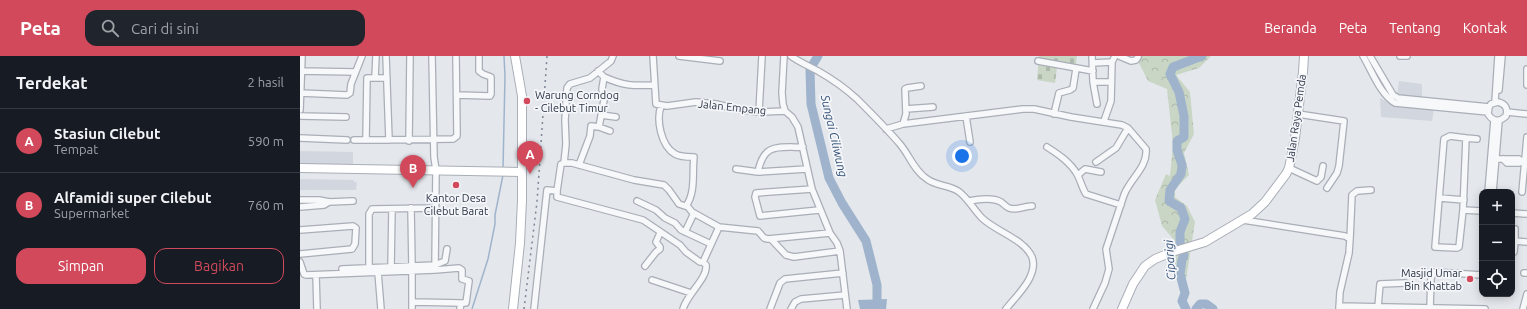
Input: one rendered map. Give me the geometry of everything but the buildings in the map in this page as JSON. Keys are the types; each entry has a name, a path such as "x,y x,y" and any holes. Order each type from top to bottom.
{"main road":[{"path":"513,309 520,243 522,96 515,56"},
{"name":"Jalan Raya Pemda","path":"1122,309 1133,284 1145,266 1155,259 1172,252 1194,246 1216,236 1244,220 1265,202 1289,168 1298,114 1304,56"},
{"path":"300,168 521,172"}],"street":[{"path":"300,110 302,56"},
{"path":"300,93 347,95 351,92 351,84 362,56"},
{"path":"375,78 376,56"},
{"path":"386,56 389,140"},
{"path":"409,141 410,56"},
{"path":"432,56 436,170 435,268"},
{"path":"354,140 409,141 453,139 457,136 456,56"},
{"path":"457,95 482,97 490,96 492,77 479,71 480,56"},
{"path":"613,56 611,61 590,78 570,84 566,88 566,144 564,163 561,164 557,197 643,220 660,233 680,245 698,261 703,262 706,265 706,273 691,293 683,309"},
{"path":"653,56 656,104 660,106 658,113 659,127 666,144 674,154 679,156 694,157 693,193 686,206"},
{"path":"679,56 720,61"},
{"path":"759,112 762,56"},
{"path":"784,56 782,93 783,104 785,111 792,117 798,127 807,170 819,210 840,251 847,309"},
{"path":"1092,56 1093,82 1097,104"},
{"path":"1119,56 1131,60 1136,60 1138,57"},
{"path":"1363,56 1378,77"},
{"path":"1370,56 1378,77 1390,100 1396,103 1444,105 1488,110"},
{"path":"1400,56 1407,56"},
{"path":"1496,102 1498,56"},
{"path":"1488,110 1496,102 1502,56"},
{"path":"793,57 817,70 843,87 900,144 918,171 926,179 955,189 962,194 982,218 1022,246 1032,257 1033,268 1026,284 1006,309"},
{"path":"1093,63 1114,59 1110,106 1104,122"},
{"path":"1038,61 1093,71"},
{"path":"1054,114 1060,93 1073,88 1076,68"},
{"path":"1527,69 1527,85"},
{"path":"301,71 355,72"},
{"path":"598,71 604,77 620,84 632,86 654,85"},
{"path":"600,127 604,100 602,89 604,77"},
{"path":"366,140 367,78 387,78"},
{"path":"1093,82 1111,82"},
{"path":"903,124 906,109 905,89 921,86"},
{"name":"Jalan Empang","path":"660,106 696,102 759,112 785,111"},
{"path":"1488,110 1490,117 1496,120 1503,119 1507,112 1505,105 1496,102"},
{"path":"906,109 933,107"},
{"path":"886,129 903,124 1028,109 1122,125 1128,128 1146,149 1146,159 1127,188 1120,206 1106,249 1109,269 1105,283 1093,309"},
{"path":"1507,112 1527,114"},
{"path":"1298,114 1344,121 1338,166 1336,173 1327,188"},
{"path":"601,115 616,117"},
{"path":"300,116 346,117"},
{"path":"966,116 970,142"},
{"path":"1488,189 1493,159 1496,120"},
{"path":"579,165 590,136 591,126 600,127 610,131"},
{"path":"1096,162 1116,148 1128,128"},
{"path":"1466,138 1464,200 1459,247 1435,247 1444,139 1450,136 1477,139"},
{"path":"300,138 347,140"},
{"path":"1524,189 1523,161 1527,138"},
{"path":"758,172 763,155 770,149 803,147"},
{"path":"1046,147 1058,154 1070,165 1078,175 1086,194 1120,206"},
{"path":"1493,159 1503,160 1506,158 1519,159 1523,161"},
{"path":"1493,159 1493,189"},
{"path":"564,163 579,165 629,179 664,185 679,204 686,206 694,213 719,227 758,230 764,238 771,239 830,233"},
{"path":"1289,168 1317,181 1321,178 1323,166"},
{"path":"736,169 758,172 807,170"},
{"path":"1078,175 1085,169 1101,172"},
{"path":"812,189 756,193 755,197 760,216 819,210"},
{"path":"534,309 547,190 557,191"},
{"path":"1371,190 1357,191 1352,194 1349,254 1340,292 1339,308 1378,307 1485,309"},
{"path":"1440,198 1464,200"},
{"path":"969,201 980,199 994,200 1014,209 1032,206"},
{"path":"300,200 319,200 329,202 353,201"},
{"path":"637,201 656,210 685,232 711,244"},
{"path":"300,207 324,206 329,202"},
{"path":"369,268 370,211 375,208 436,208"},
{"path":"411,208 412,309"},
{"path":"391,267 392,209"},
{"path":"1463,210 1479,211"},
{"path":"685,232 694,213"},
{"path":"1515,213 1527,214"},
{"path":"1244,220 1345,236 1350,240"},
{"path":"300,230 353,226 356,228 355,244 352,249 300,254"},
{"path":"703,262 719,227"},
{"path":"645,266 660,249 656,242 660,233"},
{"path":"771,239 786,255 794,257 840,251"},
{"path":"1515,241 1527,242"},
{"path":"435,268 445,261 447,249"},
{"path":"301,265 304,274 316,275 412,269 459,268 462,270 462,279 468,281 466,303 460,306 413,302"},
{"path":"300,275 301,265"},
{"path":"342,269 391,267 412,269"},
{"path":"378,272 381,309"},
{"path":"1430,308 1431,278 1434,272 1479,275"},
{"path":"770,309 780,283 785,279 843,273"},
{"path":"316,275 317,309"},
{"path":"652,280 691,293"},
{"path":"1378,307 1380,284 1405,283"},
{"path":"791,309 795,302 801,299 845,294"},
{"path":"1523,309 1527,294"}],"shaded area":[{"path":"1399,81 1422,84 1422,100 1397,96"},
{"path":"1380,98 1393,105 1434,109 1432,121 1381,117"},
{"path":"300,151 353,152 353,165 300,164"},
{"path":"300,179 354,180 354,182 357,182 356,190 300,190"}],"green space":[{"path":"1039,56 1077,56 1075,70 1057,67 1055,83 1037,80"},
{"path":"1139,56 1211,56 1199,68 1176,75 1190,92 1194,134 1184,153 1189,175 1175,189 1175,197 1187,206 1195,222 1183,299 1173,267 1175,241 1162,226 1155,200 1166,174 1170,176 1173,144 1167,89 1148,81 1138,61"}],"water":[{"path":"887,299 886,309 860,309 858,300"}],"waterway":[{"path":"503,169 504,56"},
{"name":"Sungai Ciliwung","path":"818,56 810,69 811,104 829,178 842,203 866,241 877,285 877,309"},
{"name":"Ciparigi","path":"1186,309 1182,301 1185,293 1180,274 1184,255 1180,244 1180,232 1185,219 1181,208 1169,201 1170,190 1181,174 1182,165 1177,150 1177,141 1184,137 1184,116 1179,92 1170,74 1173,67 1202,56"},
{"path":"472,309 488,259 503,175"},
{"name":"Ciparigi","path":"1196,309 1200,304 1206,304 1213,309"}],"railway":[{"path":"524,309 537,202 547,56"}],"place":[{"name":"Warung Corndog - Cilebut Timur","path":"527,101"},
{"name":"Stasiun Cilebut","path":"530,174"},
{"name":"Kantor Desa Cilebut Barat","path":"456,185"},
{"name":"Alfamidi super Cilebut","path":"413,188"},
{"name":"Masjid Umar Bin Khattab","path":"1470,279"}]}
